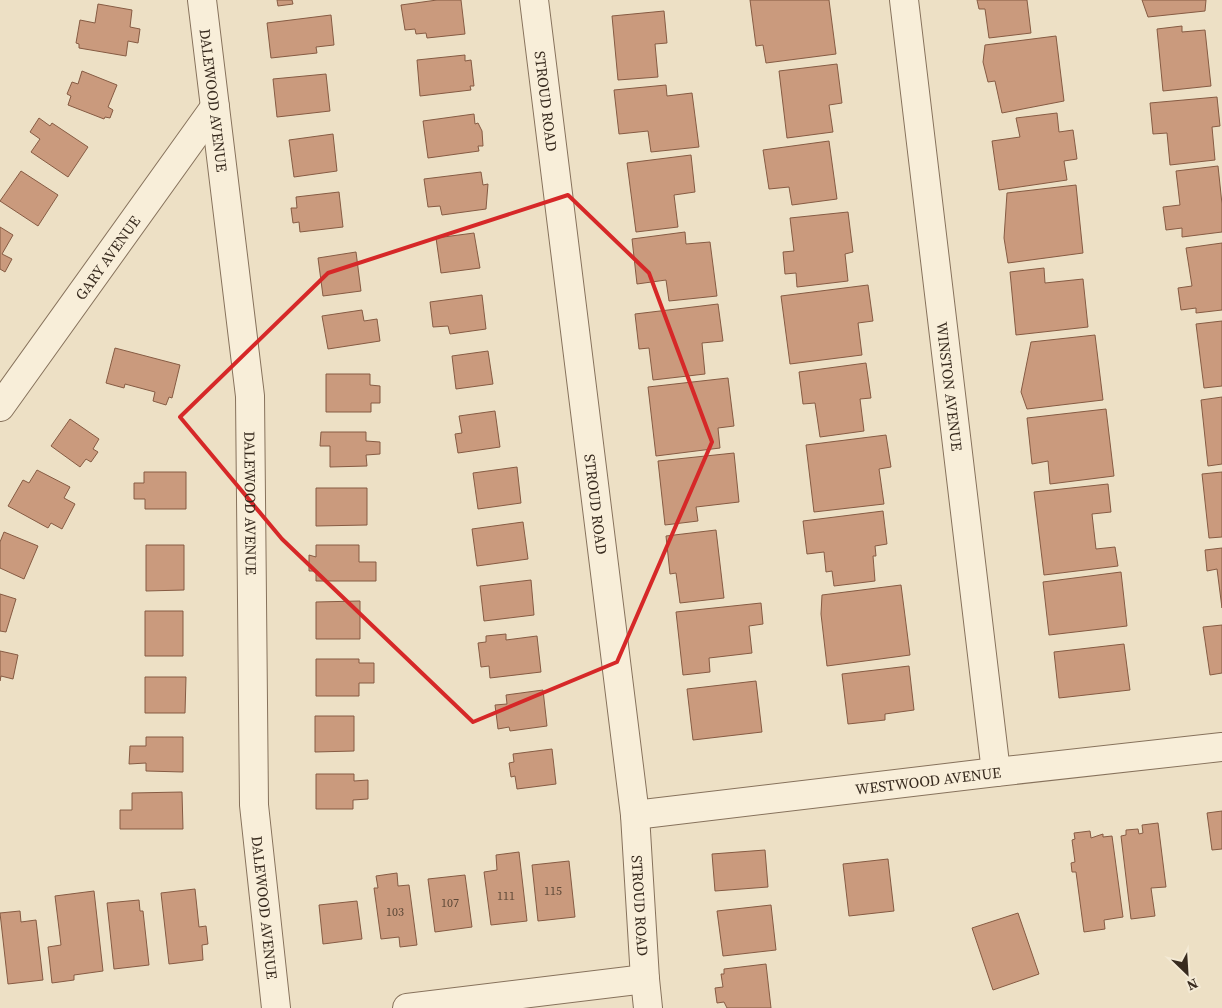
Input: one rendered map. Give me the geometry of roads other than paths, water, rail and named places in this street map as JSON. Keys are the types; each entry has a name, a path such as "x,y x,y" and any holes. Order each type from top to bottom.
{"street":[{"name":"DALEWOOD AVENUE","path":"202,0 250,396 254,805 276,1008"},
{"name":"STROUD ROAD","path":"534,0 635,815 648,1008"},
{"name":"WINSTON AVENUE","path":"904,0 996,772"},
{"name":"GARY AVENUE","path":"0,407 214,107"},
{"name":"WESTWOOD AVENUE","path":"635,815 1222,747"},
{"path":"407,1008 645,980"}]}
